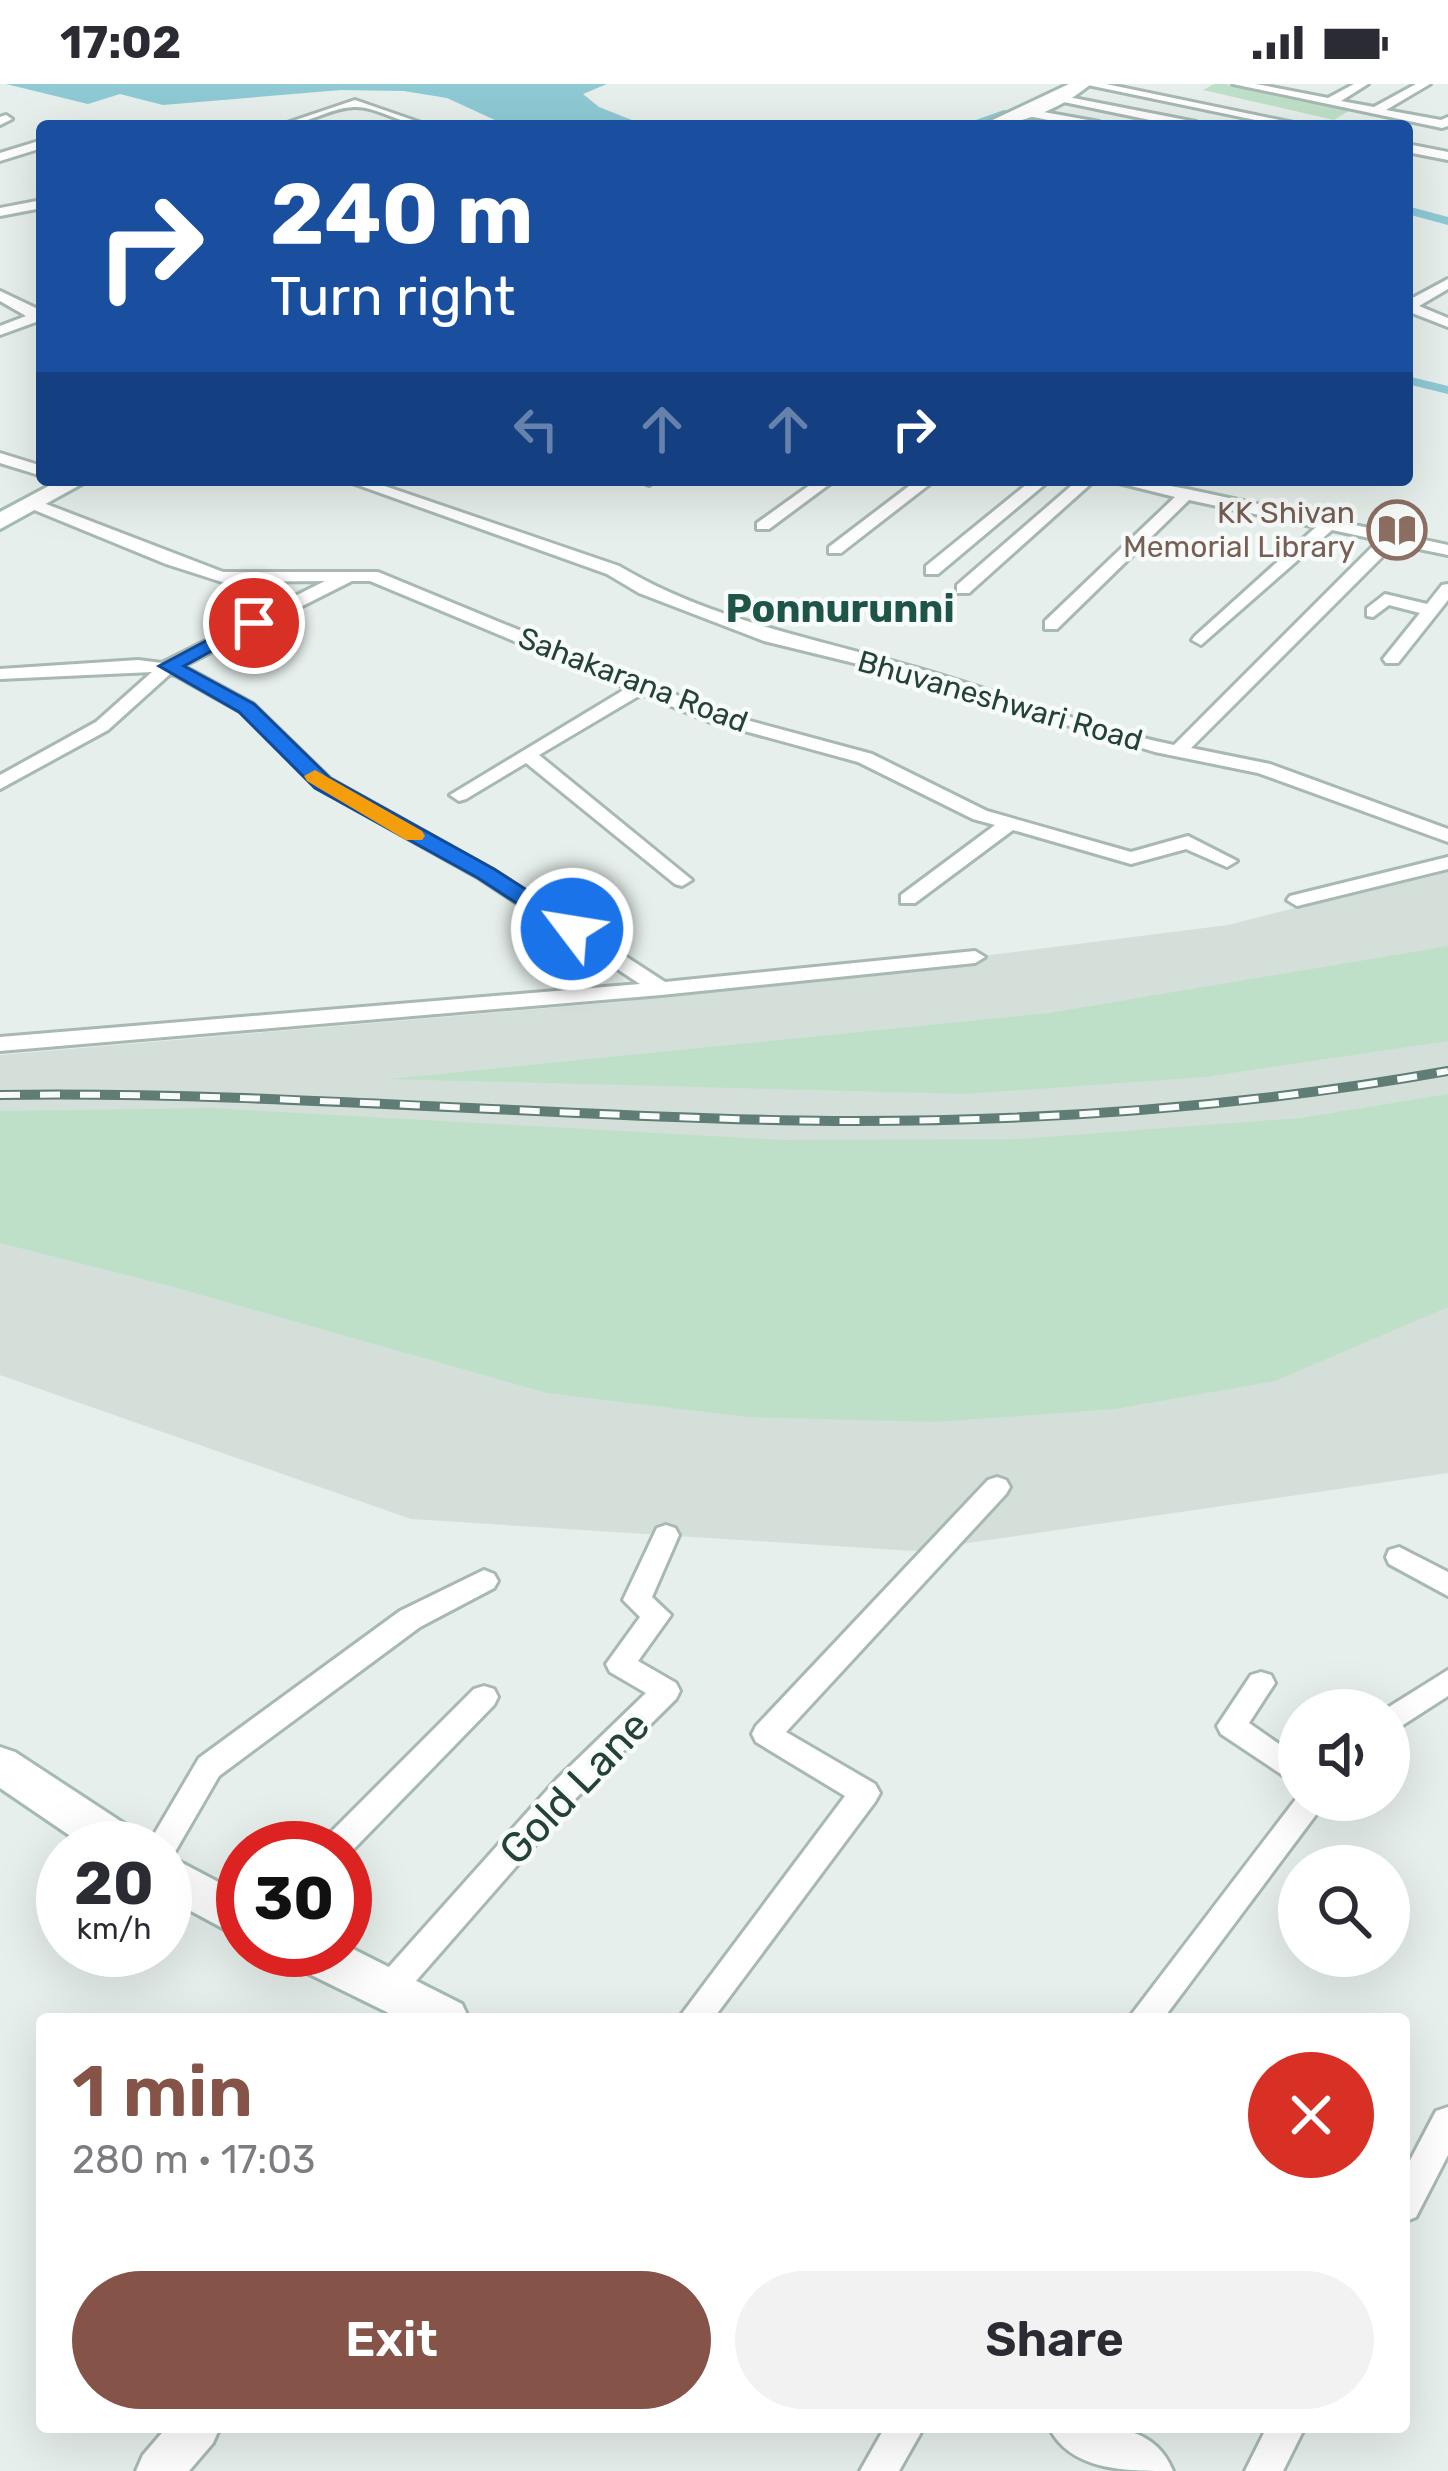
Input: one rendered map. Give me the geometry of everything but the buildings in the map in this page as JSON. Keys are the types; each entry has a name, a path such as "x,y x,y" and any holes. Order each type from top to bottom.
{"main road":[{"path":"1005,120 1085,84"},
{"path":"0,522 62,486"},
{"path":"0,1766 83,1821"},
{"path":"366,1977 434,2013"},
{"path":"1086,2433 1146,2471"}],"street":[{"path":"1085,84 1269,120"},
{"path":"1239,84 1419,120 1448,121"},
{"path":"1328,84 1358,87"},
{"path":"1376,111 1421,84"},
{"path":"1330,102 1358,87"},
{"path":"1058,98 1166,120"},
{"path":"303,120 356,103 406,120"},
{"path":"1419,120 1433,111"},
{"path":"1027,113 1066,120"},
{"path":"0,157 36,146"},
{"path":"1413,149 1448,156"},
{"path":"0,212 36,206"},
{"path":"1413,303 1448,283"},
{"path":"0,295 36,314"},
{"path":"1413,308 1448,322"},
{"path":"0,331 36,319"},
{"path":"0,458 36,469"},
{"name":"Bhuvaneshwari Road","path":"369,486 613,570 645,589 770,637 905,670 1108,734 1263,768 1448,836"},
{"path":"764,526 819,486"},
{"path":"835,550 919,486"},
{"path":"932,570 1035,486"},
{"path":"963,589 1081,486"},
{"path":"1146,486 1448,550"},
{"path":"1051,625 1187,494"},
{"name":"Sahakarana Road","path":"33,504 139,549 222,577 355,574 533,640 714,717 865,758 980,815 1131,858 1188,842 1227,861"},
{"path":"1201,640 1328,525"},
{"path":"1179,750 1390,539"},
{"path":"0,783 103,726 169,666 355,574"},
{"path":"1392,659 1448,589"},
{"path":"1372,612 1385,599 1430,610"},
{"path":"0,674 169,666 247,708 323,783 486,874 662,989"},
{"path":"459,795 641,687"},
{"path":"530,757 682,880"},
{"path":"908,899 1011,823"},
{"path":"1297,900 1448,863"},
{"path":"0,1044 662,989 974,957"},
{"path":"699,2013 865,1793 766,1734 997,1487"},
{"name":"Gold Lane","path":"390,1988 567,1788 666,1691 620,1664 657,1615 637,1600 666,1535"},
{"path":"1400,1557 1448,1586"},
{"path":"176,1821 209,1767 410,1619 484,1581"},
{"path":"1410,1708 1448,1682"},
{"path":"1261,1684 1231,1726 1278,1759"},
{"path":"362,1821 484,1697"},
{"path":"1149,2013 1296,1821"},
{"path":"1410,2195 1448,2122"},
{"path":"159,2471 191,2433"},
{"path":"878,2471 902,2433"},
{"path":"1264,2471 1284,2433"}],"shaded area":[{"path":"1448,869 1448,1473 913,1551 411,1519 0,1375 0,1055 619,1002 1228,925"}],"green space":[{"path":"1214,84 1350,110 1334,120 1203,90"},
{"path":"1448,946 1448,1041 1205,1077 965,1094 389,1079 1049,1013"},
{"path":"1448,1094 1448,1307 1275,1381 1115,1409 935,1422 747,1417 547,1393 0,1243 0,1111 211,1108 783,1140 1019,1139 1300,1118"}],"water":[{"path":"6,84 607,84 583,94 599,107 632,120 495,120 447,98 404,91 341,90 163,105 120,94 88,104"}],"waterway":[{"path":"984,120 1004,114 1036,120"},
{"path":"1413,212 1448,221"},
{"path":"1413,381 1448,390"}],"railway":[{"path":"0,1095 209,1097 730,1119 911,1121 1219,1103 1448,1071"}],"slow traffic":[{"path":"315,776 414,836"}],"place":[{"name":"KK Shivan Memorial Library","path":"1397,530"}],"district":[{"name":"Ponnurunni","path":"840,608"}],"route":[{"path":"254,623 169,666 247,708 323,783 486,874 572,929"}]}
